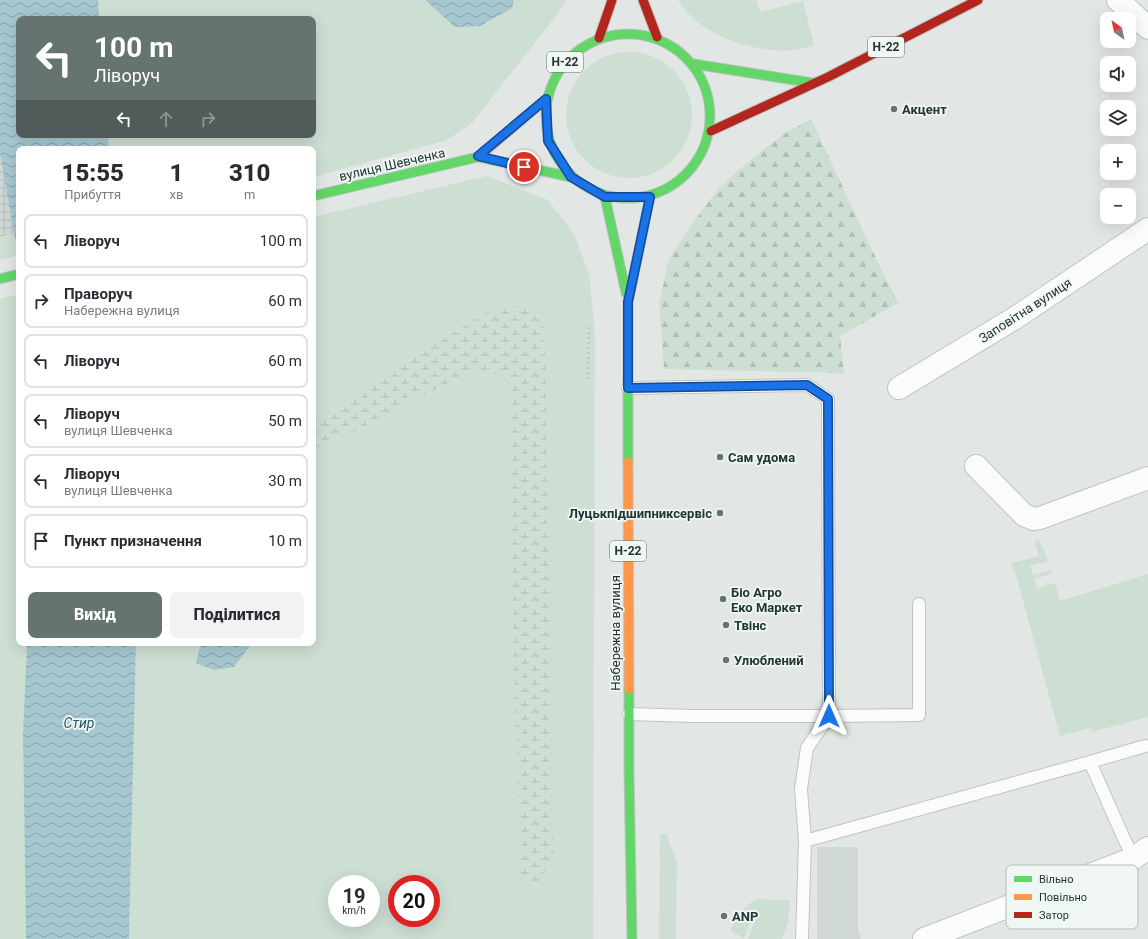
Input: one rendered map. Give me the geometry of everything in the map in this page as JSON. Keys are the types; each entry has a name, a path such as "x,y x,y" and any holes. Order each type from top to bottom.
{"main road":[{"path":"599,38 612,0"},
{"path":"643,0 658,37"},
{"name":"Н-22","path":"711,131 828,77 956,5 978,0"},
{"name":"Н-22","path":"605,197 571,177 548,141 546,99 565,62 599,38 628,32 658,37 694,64 813,83"},
{"path":"605,197 650,197 690,173 711,131 710,95 694,64"},
{"name":"вулиця Шевченка","path":"316,195 478,156 546,99"},
{"name":"вулиця Шевченка","path":"478,156 571,177"},
{"name":"Набережна вулиця","path":"605,197 628,302"},
{"name":"Набережна вулиця","path":"632,939 628,714 628,302 650,197"},
{"path":"0,279 16,275"}],"street":[{"path":"1118,0 1148,28"},
{"name":"Заповітна вулиця","path":"899,388 1015,318 1148,229"},
{"path":"976,466 1024,515 1034,519 1148,478"},
{"path":"1111,865 1141,853"},
{"path":"924,939 1006,907"}],"lane":[{"path":"628,388 807,385 828,399 829,716 807,748 801,789 805,840 802,939"},
{"path":"628,714 693,716 919,715 919,604"},
{"path":"805,840 1145,746"},
{"path":"1090,762 1125,841 1141,853"}],"path":[{"path":"588,380 589,327"}],"shaded area":[{"path":"0,154 14,234 0,237"},
{"path":"817,847 858,847 858,929 861,939 817,939"}],"green space":[{"path":"98,0 567,0 472,123 447,140 316,176 316,146 109,146 108,138 316,138 316,16 99,16"},
{"path":"678,0 757,0 760,12 803,1 814,45 801,49 778,50 762,49 745,45 713,32 699,23 687,12"},
{"path":"635,52 659,59 674,70 685,85 691,103 691,127 685,145 674,160 659,171 641,177 623,178 599,171 584,160 573,145 567,127 566,109 573,85 584,70 599,59 617,53"},
{"path":"811,119 898,303 840,336 844,373 664,369 659,303 669,259 694,221 719,188 755,156 784,134"},
{"path":"487,176 548,200 574,234 589,274 595,333 593,939 129,939 136,646 316,646 316,216"},
{"path":"14,234 16,242 16,256 0,260 0,238"},
{"path":"16,295 16,646 27,646 23,733 26,939 0,939 0,299"},
{"path":"530,306 543,314 554,855 539,881 524,884 519,870 508,382 487,369 454,380 316,450 316,419 392,370 496,307"},
{"path":"1038,539 1048,561 1030,566 1033,575 1051,570 1052,574 1034,579 1037,588 1055,583 1060,601 1148,574 1148,717 1092,732 1091,728 1060,736 1017,579 1011,563 1039,556 1035,542"},
{"path":"662,834 667,835 677,863 676,939 659,939 660,836"},
{"path":"755,899 790,900 788,922 782,939 748,939 756,918 753,917 744,938 730,931 739,913"}],"water":[{"path":"0,0 98,0 99,16 16,16 16,138 108,138 109,146 16,146 16,243 0,154"},
{"path":"425,0 514,0 512,8 480,26 455,27"},
{"name":"Стир","path":"27,646 136,646 129,939 26,939 23,733"},
{"path":"200,646 250,646 234,667 214,670 196,663"}],"traffic: fast":[{"path":"620,34 636,34 659,40 674,48 686,58 696,70 707,92 710,116 707,140 696,162 686,174 674,184 652,195 636,198 620,198 604,195 582,184 570,174 560,162 549,140 546,124 546,108 549,92 560,70 570,58 582,48 604,37 620,34"},
{"path":"694,64 813,83"},
{"path":"316,195 478,157 571,177"},
{"path":"605,197 626,293"},
{"path":"628,462 628,302 650,197"},
{"path":"0,279 16,275"},
{"path":"629,689 632,939"}],"traffic: slow":[{"path":"478,157 546,99"},
{"path":"628,462 629,689"}],"traffic: jam":[{"path":"599,38 612,0"},
{"path":"643,0 657,37"},
{"path":"711,131 828,77 978,0"}],"place":[{"name":"Акцент","path":"894,109"},
{"name":"Сам удома","path":"720,457"},
{"name":"Луцькпідшипниксервіс","path":"720,513"},
{"name":"Біо Агро Еко Маркет","path":"723,599"},
{"name":"Твінс","path":"726,625"},
{"name":"Улюблений","path":"726,660"},
{"name":"ANP","path":"724,916"}],"route":[{"path":"524,167 478,156 546,99 548,141 571,177 605,197 650,197 628,302 628,388 807,385 828,399 829,716"}]}
